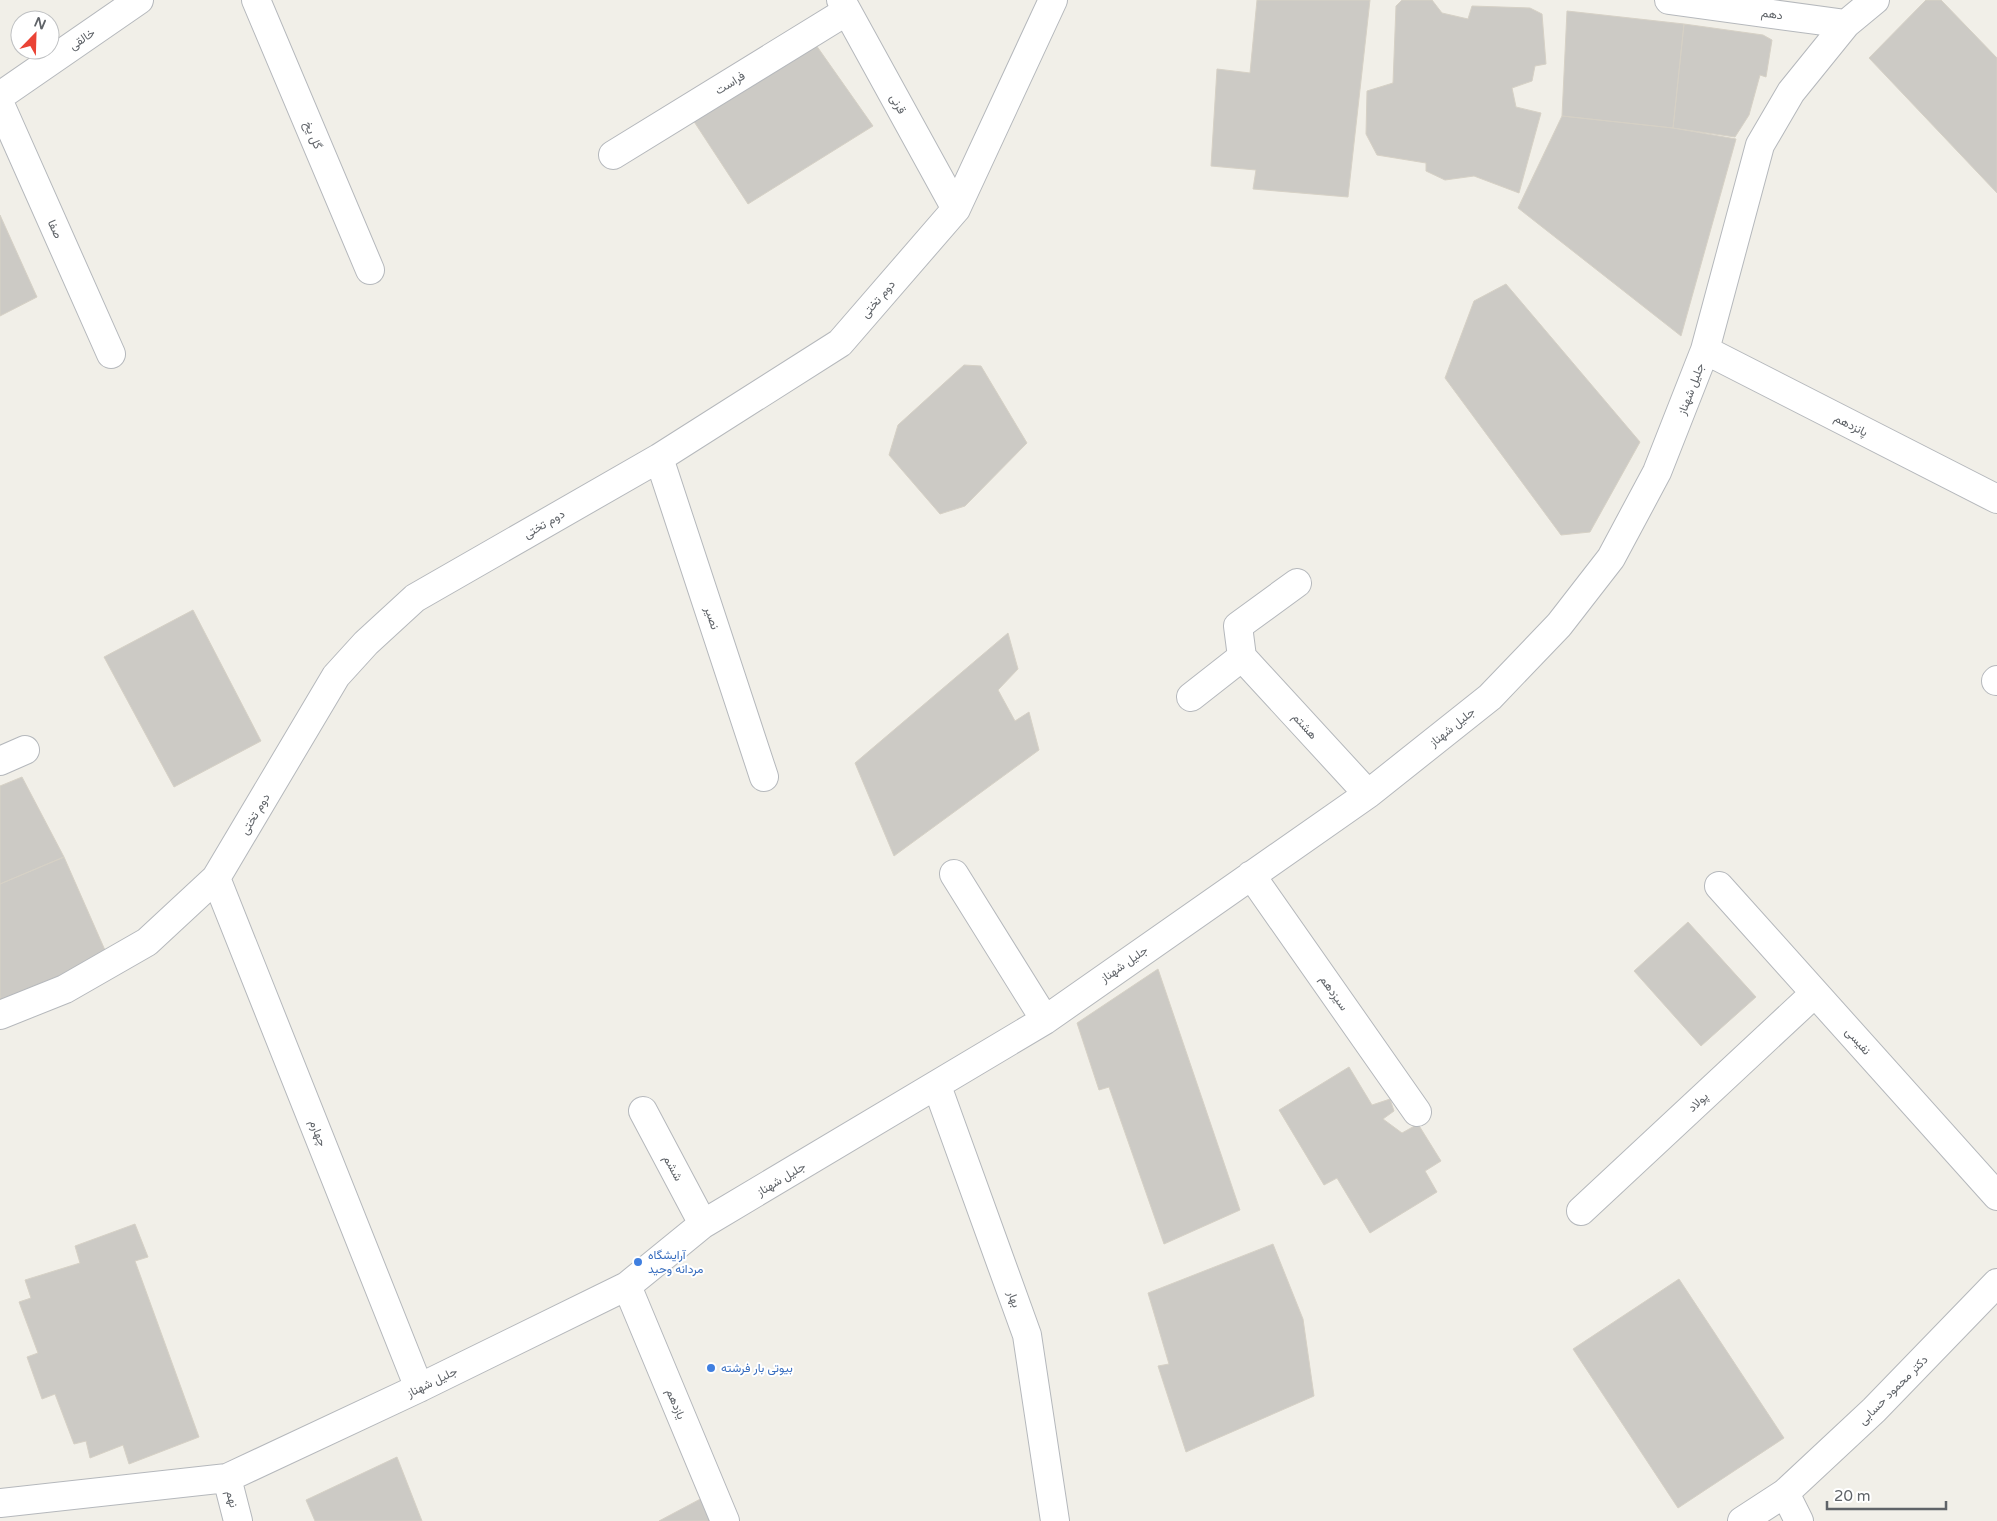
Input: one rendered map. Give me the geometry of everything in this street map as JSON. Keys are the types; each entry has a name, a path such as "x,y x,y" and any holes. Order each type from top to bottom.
{"street":[{"name":"گل یخ","path":"256,0 370,270"},
{"name":"دوم تختی","path":"0,1015 66,989 147,942 216,878 336,676 366,643 415,598 659,458 840,343 956,209 1053,0"},
{"name":"جلیل شهناز","path":"0,1503 226,1478 419,1388 627,1286 704,1224 1045,1020 1368,794 1490,697 1559,625 1611,558 1657,472 1705,350 1760,145 1791,92 1846,24 1874,0"},
{"name":"خالقی","path":"0,96 135,1"},
{"name":"دهم","path":"1681,1 1846,24"},
{"name":"قرنی","path":"844,6 956,209"},
{"name":"فراست","path":"613,155 844,6"},
{"name":"صفا","path":"0,104 111,354"},
{"name":"پانزدهم","path":"1705,350 1997,499"},
{"name":"نصیر","path":"659,458 764,777"},
{"path":"1191,697 1242,657 1238,626 1297,584"},
{"name":"هشتم","path":"1242,657 1368,794"},
{"path":"0,761 25,750"},
{"path":"954,874 1045,1020"},
{"name":"سیزدهم","path":"1251,875 1418,1112"},
{"name":"چهارم","path":"216,878 419,1388"},
{"name":"نفیسی","path":"1720,886 1997,1196"},
{"name":"پولاد","path":"1581,1211 1815,994"},
{"name":"بهار","path":"937,1086 1026,1335 1055,1521"},
{"name":"ششم","path":"643,1112 704,1224"},
{"name":"دکتر محمود حسابی","path":"1785,1493 1874,1410 1997,1283"},
{"name":"یازدهم","path":"627,1286 725,1521"},
{"name":"نهم","path":"226,1478 238,1521"},
{"path":"1742,1521 1785,1493"},
{"path":"1768,1521 1785,1493"},
{"path":"1785,1493 1799,1521"}],"building":[{"path":"1257,0 1370,0 1348,197 1253,189 1256,170 1211,166 1217,69 1250,73"},
{"path":"1402,0 1432,0 1442,13 1468,19 1472,6 1530,8 1542,14 1546,64 1535,66 1532,81 1512,88 1516,107 1541,113 1519,193 1474,176 1445,180 1426,171 1426,163 1377,155 1366,134 1367,91 1393,83 1396,6"},
{"path":"1926,0 1941,0 1997,58 1997,193 1869,58"},
{"path":"1567,11 1684,24 1673,128 1562,116"},
{"path":"1684,24 1763,35 1772,40 1766,77 1760,75 1749,115 1735,137 1673,128"},
{"path":"816,45 873,126 748,204 693,120"},
{"path":"1562,116 1673,128 1736,139 1681,336 1518,208"},
{"path":"0,215 37,297 0,316"},
{"path":"1506,284 1640,442 1590,532 1561,535 1445,378 1474,301"},
{"path":"964,365 981,366 1027,443 965,506 940,514 889,455 898,425"},
{"path":"193,610 261,741 174,787 104,657"},
{"path":"1008,633 1018,669 998,690 1015,721 1029,712 1039,750 894,856 855,763"},
{"path":"22,777 64,857 0,884 0,786"},
{"path":"64,857 108,957 0,999 0,884"},
{"path":"1688,922 1756,997 1701,1046 1634,971"},
{"path":"1158,969 1240,1210 1164,1244 1109,1087 1099,1090 1077,1023"},
{"path":"1349,1067 1372,1105 1390,1099 1394,1111 1383,1119 1402,1133 1418,1124 1441,1161 1425,1171 1437,1192 1370,1233 1337,1178 1324,1185 1279,1110"},
{"path":"135,1224 148,1257 135,1261 199,1437 129,1464 123,1445 90,1458 86,1441 74,1444 55,1394 42,1399 27,1357 38,1353 19,1302 31,1298 25,1280 80,1263 75,1246"},
{"path":"1273,1244 1303,1319 1314,1396 1186,1452 1158,1366 1169,1364 1148,1293"},
{"path":"1679,1279 1784,1438 1678,1508 1573,1349"},
{"path":"397,1457 422,1521 315,1521 306,1500"},
{"path":"706,1496 714,1521 659,1521"}],"place":[{"name":"آرایشگاه مردانه وحید","path":"638,1262"},
{"name":"بیوتی بار فرشته","path":"711,1368"}]}
